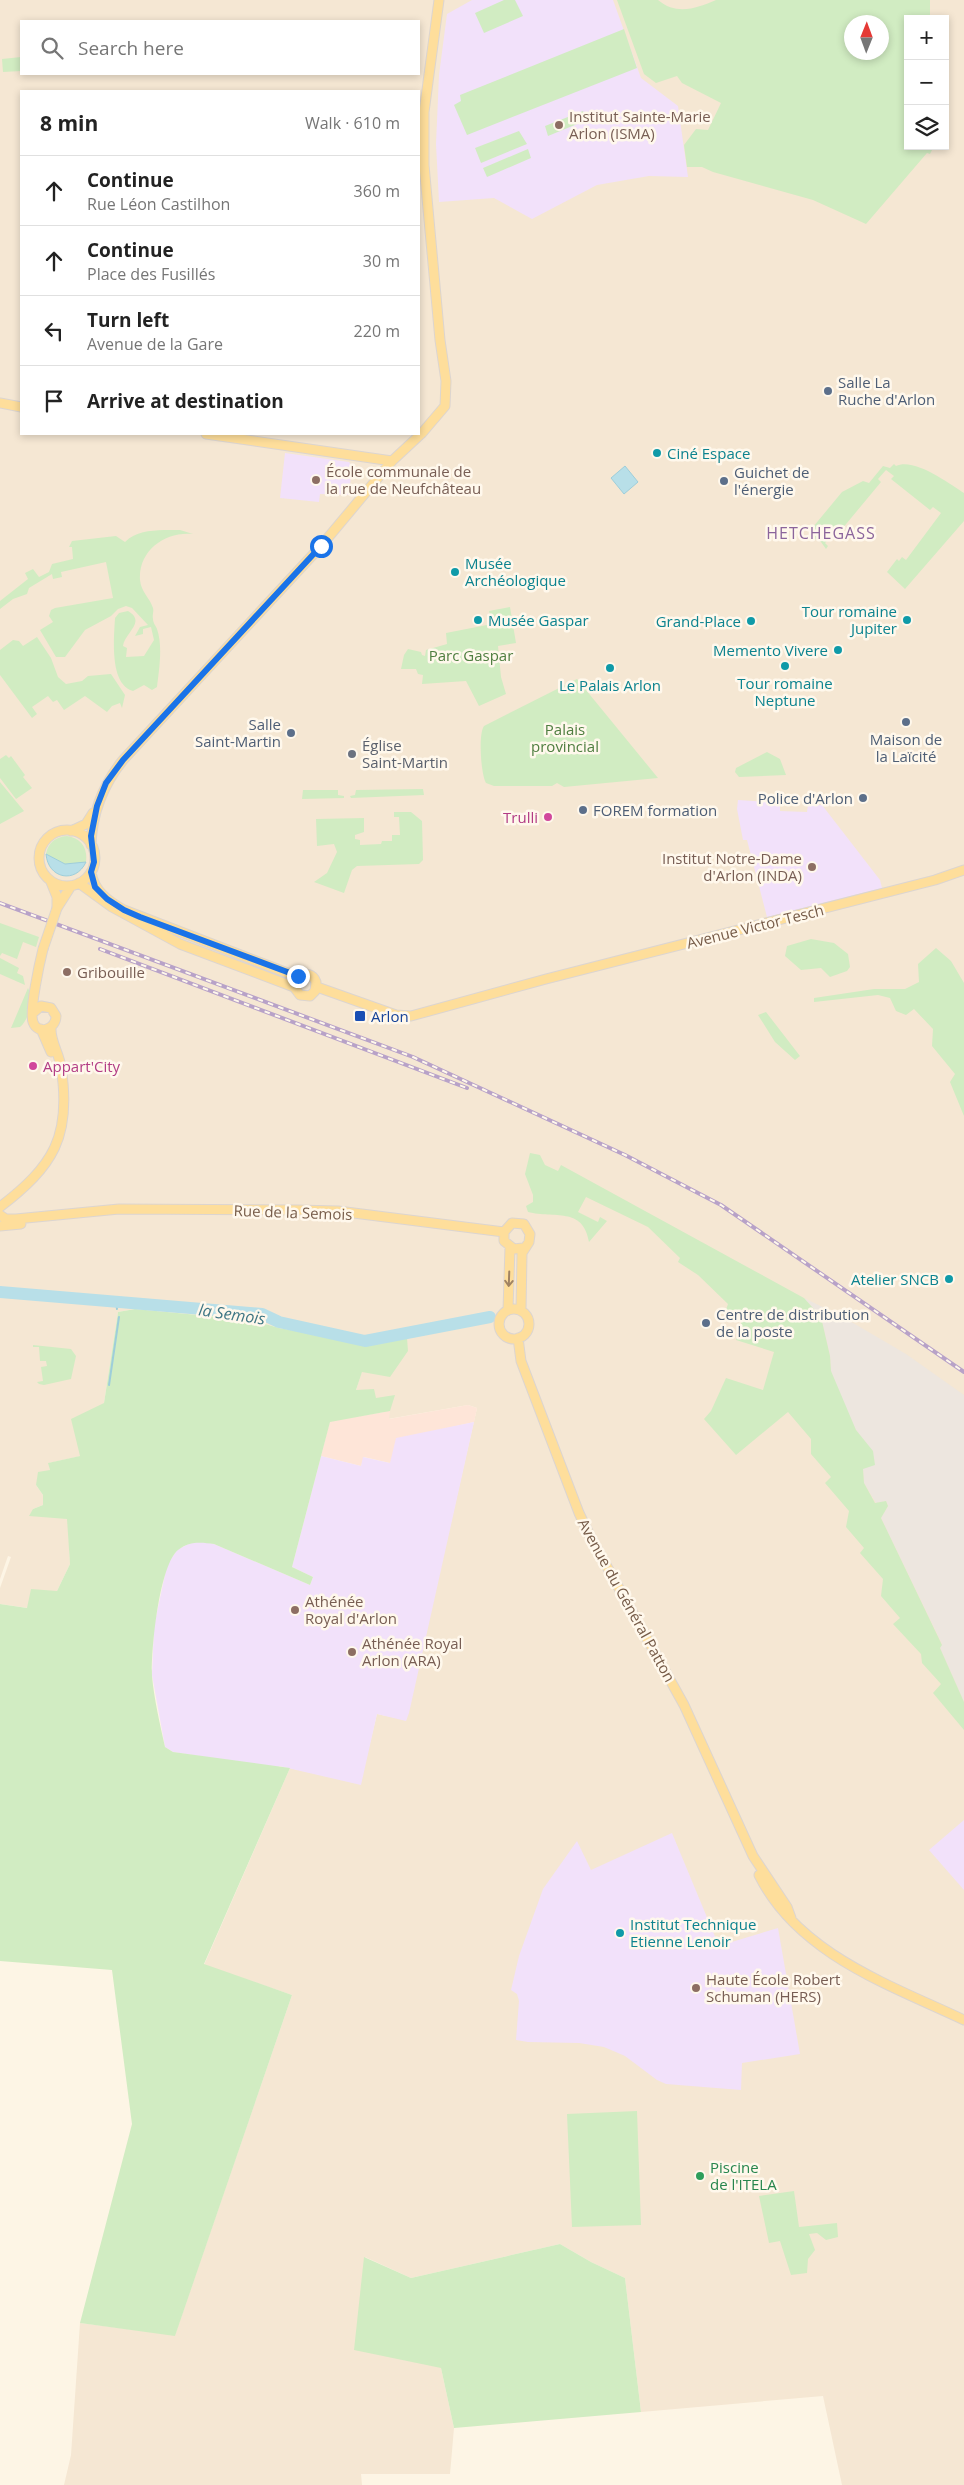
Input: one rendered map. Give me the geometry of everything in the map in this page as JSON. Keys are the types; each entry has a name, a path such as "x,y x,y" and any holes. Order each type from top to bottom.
{"main road":[{"path":"420,435 445,406 446,381 440,343 424,165 424,112 440,0"},
{"path":"0,403 20,406"},
{"path":"213,435 392,461"},
{"path":"57,908 57,897 51,882 45,876 39,864 42,846 52,834 71,831 86,824 97,806 106,783 123,760 321,546 392,461 420,435"},
{"path":"62,1080 41,1029 34,1024 37,977 43,948 57,908 75,885 91,872 94,862 91,845 97,806"},
{"path":"71,831 79,834 91,845"},
{"name":"Avenue Victor Tesch","path":"91,872 95,887 107,899 124,910 298,976 307,974 316,983 403,1017 935,880 964,870"},
{"path":"51,882 75,885 180,944 291,986 300,995 313,994 316,983"},
{"path":"1,1210 38,1174 55,1147 61,1132 65,1103 58,1055 51,1038 51,1027 56,1016 54,1011 46,1006 42,999 37,977"},
{"path":"34,1012 42,1006 46,1006"},
{"path":"41,1029 51,1027"},
{"name":"Rue de la Semois","path":"1,1210 6,1220 119,1209 338,1211 504,1232"},
{"name":"Rue de la Semois","path":"0,1226 80,1212"},
{"name":"Rue de la Semois","path":"0,1222 6,1223 62,1214"},
{"path":"508,1310 510,1248 504,1241 504,1232 512,1223 524,1224 529,1230 530,1238 523,1248 521,1311"},
{"path":"510,1248 523,1248"},
{"path":"508,1310 521,1311 525,1315 528,1325 523,1335 518,1338 504,1335 499,1327 500,1317 508,1310"},
{"name":"Avenue du Général Patton","path":"518,1338 521,1361 579,1513 684,1705 753,1856 765,1888 782,1911 834,1957 964,2020"}],"shaded area":[{"path":"0,0 964,0 964,2485 842,2485 823,2396 641,2412 625,2278 591,2262 560,2244 411,2278 365,2257 441,2368 454,2428 450,2474 361,2474 362,2485 64,2485 71,2455 80,2323 175,2335 292,1995 204,1965 290,1768 360,1784 377,1714 406,1720 477,1408 468,1405 388,1419 376,1398 356,1390 362,1371 407,1338 376,1344 279,1328 251,1320 135,1309 118,1312 104,1403 81,1456 49,1463 50,1470 36,1485 43,1495 43,1505 33,1509 68,1519 70,1564 57,1591 28,1608 0,1604 0,1588 11,1557 8,1556 0,1579"},
{"name":"Institut Sainte-Marie Arlon (ISMA)","path":"472,0 613,0 641,78 678,106 688,177 649,176 597,185 532,219 494,198 439,202 436,144 439,75 447,14"},
{"name":"École communale de la rue de Neufchâteau","path":"285,453 349,462 352,466 349,495 320,494 319,502 280,498"},
{"name":"Institut Notre-Dame d'Arlon (INDA)","path":"738,800 780,803 780,811 807,812 808,805 822,805 880,880 882,888 767,917 747,840 743,840 737,809"},
{"path":"804,1298 843,1317 906,1354 964,1395 964,1702 940,1648 942,1644 881,1518 888,1506 886,1501 876,1503 864,1483 863,1469 872,1451 856,1430 843,1403 831,1371 830,1356 821,1317"},
{"path":"468,1405 477,1408 474,1422 452,1427 390,1463 364,1457 361,1466 321,1456 330,1421 390,1411 389,1419"},
{"name":"Athénée Royal d'Arlon","path":"474,1422 409,1713 406,1721 377,1714 361,1785 279,1766 278,1768 173,1752 165,1747 152,1675 154,1626 167,1565 177,1550 190,1543 200,1541 214,1544 310,1585 313,1577 292,1567 321,1456 361,1466 363,1457 390,1463 396,1438"},
{"path":"964,1820 964,1890 929,1850"},
{"path":"672,1833 716,1939 725,1944 778,1928 800,2054 742,2063 741,2090 666,2084 657,2080 625,2056 604,2047 579,2043 516,2040 519,2001 517,1994 511,1990 519,1956 543,1889 577,1841 591,1870"}],"green space":[{"path":"504,0 515,0 523,16 484,33 475,13"},
{"path":"617,0 658,0 672,8 687,9 702,6 716,0 930,0 930,15 904,15 904,150 932,150 930,154 927,153 866,224 813,200 713,172 702,167 687,167 684,145 696,129 708,130 721,103 682,83 677,76 656,83 644,74"},
{"path":"624,29 637,68 467,135 454,105 461,101 460,95"},
{"path":"20,57 20,71 3,72 2,59"},
{"path":"583,111 587,120 548,136 545,126"},
{"path":"519,131 527,144 481,163 475,148"},
{"path":"528,149 531,158 487,177 483,168"},
{"path":"894,464 896,466 904,464 922,468 964,493 964,521 905,589 887,572 897,559 899,561 902,557 906,560 941,513 933,507 930,510 891,479 894,476 886,470 878,479 881,482 837,535 834,533 825,543 828,546 826,549 821,542 810,534 813,527 842,492 863,481 869,483 883,466 890,468"},
{"path":"164,530 180,530 193,534 183,534 164,539 149,551 141,569 141,584 153,608 153,620 160,643 157,687 152,690 144,685 133,691 125,687 116,670 114,648 115,618 119,613 128,611 135,619 133,628 124,641 123,646 127,648 126,657 144,656 154,640 151,627 143,629 143,634 135,636 140,627 148,625 132,608 126,606 118,609 111,616 85,630 65,657 56,657 40,630 53,622 49,616 51,610 55,608 113,598 106,562 61,572 62,577 53,579 52,574 29,588 27,594 13,599 0,609 0,601 28,579 25,573 33,569 39,577 49,572 52,564 73,559 72,547 69,547 72,541 116,536 125,542 138,534"},
{"name":"Parc Gaspar","path":"510,607 516,643 498,646 501,677 506,694 479,706 466,681 422,684 423,675 418,674 416,669 401,669 404,655 408,649 421,652 425,656 426,650 447,644 446,633 492,624 489,611"},
{"path":"37,637 51,658 58,677 66,684 82,681 88,676 111,674 125,695 122,708 120,703 112,706 107,712 85,696 64,710 57,700 53,702 48,696 32,707 37,714 32,718 0,675 0,650 13,640 19,641 23,646"},
{"name":"Palais provincial","path":"577,679 658,778 564,787 557,783 552,786 494,786 486,783 481,754 481,737 484,726"},
{"path":"767,752 780,759 786,775 739,777 735,772 736,768"},
{"path":"6,755 9,758 11,756 32,788 16,799 0,778 0,759"},
{"path":"0,782 24,811 0,824"},
{"path":"423,789 424,795 351,798 350,796 355,795 356,790"},
{"path":"303,790 338,790 338,795 344,796 344,798 302,799"},
{"path":"394,812 411,812 422,821 423,860 419,864 357,866 352,870 344,893 314,882 327,873 337,852 334,844 317,846 316,819 364,818 364,832 355,835 355,839 360,840 360,845 381,844 382,841 392,841 392,835 400,835 399,817 394,817"},
{"path":"67,836 80,841 85,848 86,862 65,864 46,854 48,847 53,841"},
{"path":"0,923 39,937 36,947 23,942 17,959 2,953 0,956"},
{"path":"811,939 834,943 848,954 850,967 847,971 830,977 821,968 801,970 785,956 787,946"},
{"path":"936,948 951,961 964,983 964,1116 950,1082 955,1074 932,1046 933,1029 914,1009 906,1015 896,1011 890,998 878,995 814,1002 814,998 874,989 905,989 919,982 918,964"},
{"path":"0,958 19,968 17,973 23,976 25,985 0,974"},
{"path":"28,988 31,998 26,1020 20,1027 11,1028"},
{"path":"766,1012 800,1056 795,1060 775,1042 758,1015"},
{"path":"530,1153 540,1155 545,1165 558,1171 561,1165 804,1298 821,1317 830,1356 831,1371 856,1430 873,1451 875,1465 863,1469 864,1483 875,1503 886,1501 888,1506 881,1518 942,1645 940,1648 964,1702 964,1730 933,1693 941,1684 922,1663 921,1654 893,1624 900,1618 881,1596 883,1579 860,1553 864,1548 846,1527 849,1511 825,1483 831,1477 811,1454 811,1439 788,1412 736,1455 704,1419 711,1411 726,1378 763,1390 774,1352 736,1340 742,1320 724,1315 728,1304 698,1275 678,1262 680,1258 648,1227 586,1197 578,1212 598,1222 600,1217 607,1221 589,1242 586,1231 581,1223 574,1219 566,1216 528,1212 526,1206 533,1202 533,1195 525,1174"},
{"path":"135,1309 251,1320 279,1328 376,1344 407,1338 408,1351 390,1377 362,1372 356,1390 374,1389 376,1398 395,1395 390,1411 330,1422 292,1567 313,1577 310,1585 214,1544 200,1543 186,1545 178,1550 171,1559 161,1590 153,1648 152,1676 165,1747 173,1752 290,1768 204,1964 292,1995 175,2336 80,2323 132,2124 112,1970 0,1961 0,1604 27,1608 31,1589 57,1591 70,1564 67,1519 29,1516 33,1509 43,1505 43,1495 36,1485 38,1472 50,1470 48,1463 80,1456 71,1419 104,1403 118,1312"},
{"path":"33,1345 71,1349 76,1356 71,1379 44,1385 39,1384 37,1382 43,1381 41,1367 47,1366 46,1361 40,1361 39,1347 33,1347"},
{"path":"637,2111 641,2225 572,2227 567,2114"},
{"path":"794,2191 799,2227 837,2223 838,2237 826,2240 817,2233 809,2234 815,2250 808,2259 807,2273 791,2275 780,2241 769,2243 759,2196"},
{"path":"560,2244 591,2262 625,2278 641,2412 454,2428 441,2368 354,2350 364,2257 411,2278"}],"water":[{"path":"625,466 638,482 624,494 611,478"},
{"path":"46,854 65,864 86,862 76,874 63,876 52,869"}],"waterway":[{"name":"la Semois","path":"0,1292 262,1314 279,1322 365,1341 490,1317"},
{"name":"la Semois","path":"116,1302 117,1309"},
{"path":"109,1385 119,1317"}],"railway":[{"path":"0,903 413,1057 625,1155 721,1205 964,1372"},
{"path":"100,949 467,1088"}],"place":[{"name":"Institut Sainte-Marie Arlon (ISMA)","path":"559,125"},
{"name":"Salle La Ruche d'Arlon","path":"828,391"},
{"name":"Ciné Espace","path":"657,453"},
{"name":"École communale de la rue de Neufchâteau","path":"316,480"},
{"name":"Guichet de l'énergie","path":"724,481"},
{"name":"Musée Archéologique","path":"455,572"},
{"name":"Musée Gaspar","path":"478,620"},
{"name":"Tour romaine Jupiter","path":"907,620"},
{"name":"Grand-Place","path":"751,621"},
{"name":"Memento Vivere","path":"838,650"},
{"name":"Tour romaine Neptune","path":"785,666"},
{"name":"Le Palais Arlon","path":"610,668"},
{"name":"Maison de la Laïcité","path":"906,722"},
{"name":"Salle Saint-Martin","path":"291,733"},
{"name":"Église Saint-Martin","path":"352,754"},
{"name":"Police d'Arlon","path":"863,798"},
{"name":"FOREM formation","path":"583,810"},
{"name":"Trulli","path":"548,817"},
{"name":"Institut Notre-Dame d'Arlon (INDA)","path":"812,867"},
{"name":"Gribouille","path":"67,972"},
{"name":"Arlon","path":"360,1016"},
{"name":"Appart'City","path":"33,1066"},
{"name":"Atelier SNCB","path":"949,1279"},
{"name":"Centre de distribution de la poste","path":"706,1323"},
{"name":"Athénée Royal d'Arlon","path":"295,1610"},
{"name":"Athénée Royal Arlon (ARA)","path":"352,1652"},
{"name":"Institut Technique Etienne Lenoir","path":"620,1933"},
{"name":"Haute École Robert Schuman (HERS)","path":"696,1988"},
{"name":"Piscine de l'ITELA","path":"700,2176"}],"district":[{"name":"HETCHEGASS","path":"821,533"}],"route":[{"path":"298,976 140,917 115,905 95,887 91,872 94,854 91,836 101,794 114,771 191,685 321,546"}]}
